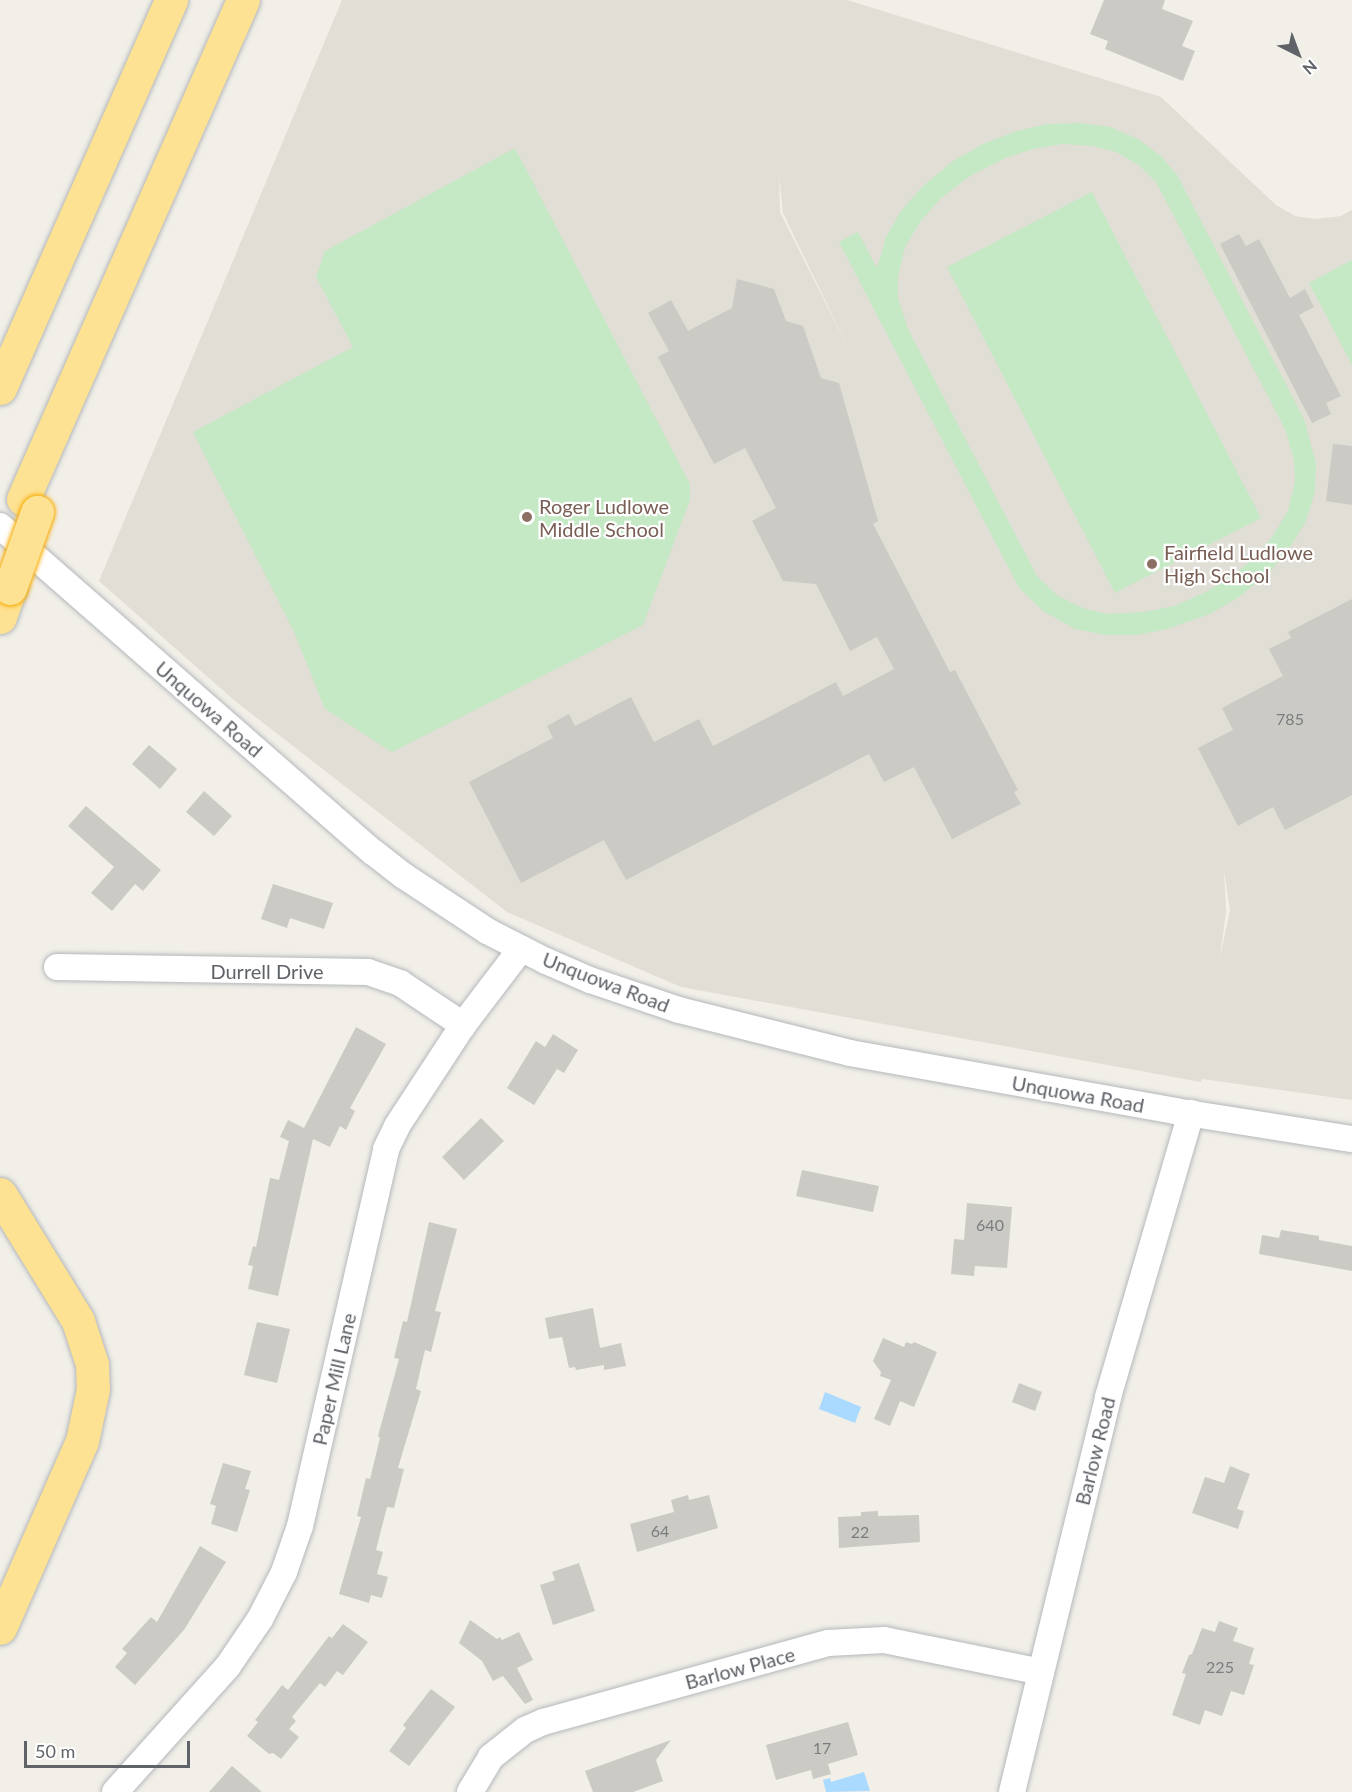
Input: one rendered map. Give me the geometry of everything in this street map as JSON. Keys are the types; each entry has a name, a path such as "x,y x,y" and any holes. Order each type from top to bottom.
{"highway":[{"path":"0,388 171,0"},
{"path":"5,603 30,505 86,356 243,0"},
{"path":"152,208 264,0"},
{"path":"0,338 96,171"},
{"path":"0,550 30,505"},
{"path":"0,1194 78,1321 92,1364 93,1389 82,1441 0,1628"}],"street":[{"name":"Unquowa Road","path":"0,526 373,852 431,894 521,949 590,980 679,1010 850,1053 1352,1139"},
{"name":"Paper Mill Lane","path":"116,1792 228,1666 260,1618 284,1572 300,1526 386,1149 398,1125 463,1025 521,949"},
{"name":"Durrell Drive","path":"57,967 368,972 400,983 463,1025"},
{"name":"Barlow Road","path":"1012,1792 1107,1401 1191,1113"},
{"name":"Barlow Place","path":"470,1792 492,1757 525,1730 543,1722 828,1643 884,1640 1041,1672"}],"shaded area":[{"name":"Roger Ludlowe Middle School","path":"342,0 847,0 1161,97 1276,205 1295,216 1315,219 1341,216 1352,210 1352,1100 1202,1079 1201,1082 681,987 507,912 235,701 99,581","holes":["779,175 783,213 849,350 780,212","1224,871 1230,910 1220,958 1226,911"]}],"green space":[{"path":"1081,123 1110,127 1138,139 1161,156 1177,175 1304,419 1316,463 1315,492 1306,521 1291,546 1270,572 1239,597 1210,614 1167,629 1137,635 1104,635 1075,629 1043,611 1019,588 839,242 858,232 877,268 886,237 901,211 923,186 953,161 983,144 1017,131 1048,124","holes":["1063,144 1093,146 1116,152 1140,166 1156,182 1285,429 1294,460 1295,481 1288,511 1258,554 1235,574 1206,592 1174,606 1144,612 1107,614 1085,609 1058,596 1037,576 908,329 898,298 898,277 905,247 921,221 940,199 970,176 1005,158 1033,149"]},
{"path":"515,148 690,484 690,500 643,625 392,752 325,709 294,632 193,432 353,347 316,277 325,251"},
{"path":"1092,192 1261,518 1115,593 947,267"},
{"path":"1352,260 1352,365 1309,283"}],"water":[{"path":"825,1392 861,1407 855,1423 819,1409"},
{"path":"864,1772 870,1791 826,1792 823,1780 830,1778 831,1782"}],"building":[{"path":"1104,0 1165,0 1162,9 1193,21 1182,46 1195,51 1183,81 1105,49 1108,41 1090,34"},
{"path":"1239,234 1246,246 1259,239 1290,298 1305,289 1314,307 1299,315 1341,396 1326,403 1331,414 1312,423 1220,244"},
{"path":"737,279 774,289 786,321 803,326 821,378 839,383 878,521 873,524 950,672 955,670 1018,790 1014,792 1021,804 952,839 914,767 884,782 869,754 626,880 604,840 521,883 469,782 553,738 547,726 569,714 575,726 631,697 654,742 699,719 713,746 836,682 843,696 894,669 877,637 850,651 816,584 783,581 752,521 776,508 745,448 714,464 658,357 669,351 648,313 671,300 688,331 732,308"},
{"path":"1333,444 1352,446 1352,505 1326,501"},
{"path":"1352,599 1352,795 1285,830 1273,807 1238,826 1198,748 1233,730 1222,708 1283,676 1269,649 1291,638 1288,632"},
{"path":"149,745 177,769 160,789 132,764"},
{"path":"204,791 232,816 214,836 186,812"},
{"path":"86,806 161,870 143,891 135,884 112,911 91,893 114,867 68,826"},
{"path":"273,884 333,903 324,929 290,918 287,928 261,919"},
{"path":"356,1027 386,1044 350,1108 355,1111 346,1130 340,1126 330,1147 313,1139 278,1296 248,1289 253,1266 248,1265 253,1246 256,1247 270,1178 279,1180 289,1141 280,1137 288,1120 304,1128"},
{"path":"553,1034 578,1050 564,1073 557,1069 534,1105 507,1088 536,1041 545,1047"},
{"path":"481,1118 504,1141 464,1180 442,1157"},
{"path":"802,1170 879,1186 873,1212 796,1196"},
{"path":"967,1203 1012,1207 1007,1268 975,1266 974,1276 951,1274 954,1239 964,1240"},
{"path":"429,1222 457,1229 435,1311 441,1312 431,1352 425,1350 416,1389 421,1391 398,1468 404,1469 394,1508 387,1507 376,1550 383,1552 377,1574 388,1577 382,1598 371,1595 369,1603 339,1594 361,1517 357,1516 366,1478 370,1479 380,1438 378,1436 399,1359 394,1358 403,1321 407,1322"},
{"path":"1281,1230 1319,1236 1319,1240 1352,1246 1352,1271 1259,1254 1262,1235 1279,1238"},
{"path":"593,1308 600,1348 621,1343 626,1366 604,1370 604,1365 576,1370 575,1367 569,1368 562,1337 549,1339 545,1318"},
{"path":"257,1322 290,1329 277,1383 244,1375"},
{"path":"883,1338 904,1347 906,1342 912,1344 914,1342 937,1352 914,1407 900,1401 890,1426 874,1419 891,1380 880,1376 881,1372 873,1361"},
{"path":"1019,1383 1042,1392 1035,1411 1012,1402"},
{"path":"223,1463 251,1471 245,1489 250,1490 237,1532 211,1524 216,1506 210,1504"},
{"path":"1230,1466 1250,1474 1237,1509 1244,1511 1238,1529 1192,1513 1205,1477 1224,1483"},
{"path":"688,1495 689,1500 709,1495 718,1528 637,1552 630,1524 674,1512 671,1500"},
{"path":"878,1511 878,1516 919,1515 920,1542 839,1548 838,1517 861,1516 861,1512"},
{"path":"200,1546 226,1562 184,1630 135,1685 115,1667 127,1653 122,1649 151,1617 157,1622"},
{"path":"579,1563 595,1611 553,1625 540,1585 555,1580 552,1572"},
{"path":"470,1620 497,1639 500,1637 502,1640 519,1632 533,1660 517,1668 533,1700 525,1704 503,1676 493,1681 482,1661 459,1643"},
{"path":"1219,1621 1238,1628 1233,1641 1254,1648 1249,1664 1254,1665 1244,1695 1231,1691 1222,1716 1205,1710 1200,1725 1172,1715 1186,1674 1182,1673 1202,1628 1215,1632"},
{"path":"343,1624 368,1642 343,1675 337,1671 325,1687 320,1683 292,1717 296,1721 289,1729 299,1737 281,1759 273,1753 269,1754 247,1736 258,1722 255,1720 282,1685 288,1690 329,1636 332,1638"},
{"path":"431,1689 455,1707 409,1766 389,1751 406,1728 403,1725"},
{"path":"848,1722 858,1755 828,1764 831,1774 813,1779 811,1770 776,1780 766,1745"},
{"path":"671,1740 656,1760 663,1781 633,1792 593,1792 585,1771"},
{"path":"232,1766 262,1792 209,1792"}],"place":[{"name":"Roger Ludlowe Middle School","path":"527,517"},
{"name":"Fairfield Ludlowe High School","path":"1152,564"}]}
